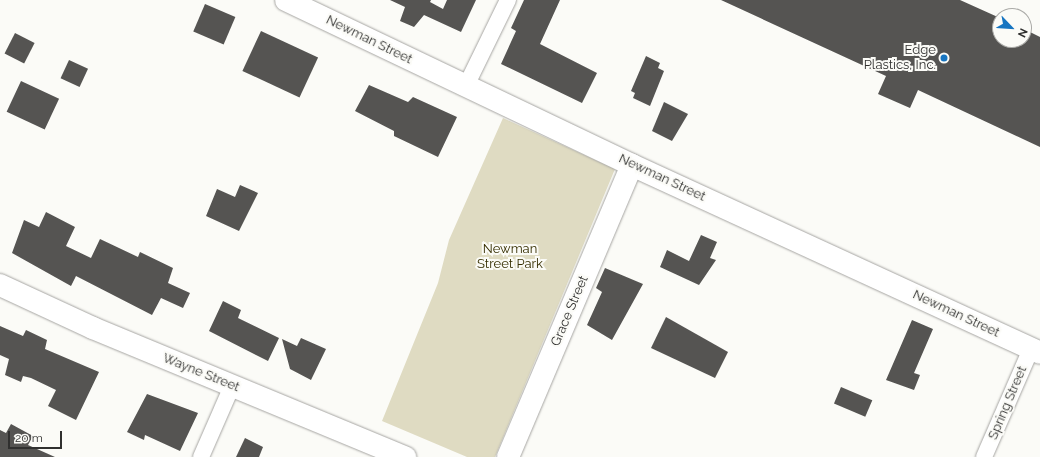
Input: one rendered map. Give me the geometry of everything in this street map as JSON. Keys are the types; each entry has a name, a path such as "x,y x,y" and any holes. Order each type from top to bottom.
{"street":[{"name":"Newman Street","path":"286,0 632,165 1035,351"},
{"path":"466,86 508,0"},
{"name":"Grace Street","path":"508,457 632,165"},
{"name":"Wayne Street","path":"0,285 93,328 405,457"},
{"name":"Spring Street","path":"984,457 1035,351"},
{"path":"201,457 232,386"}],"green space":[{"name":"Newman Street Park","path":"503,118 615,169 495,457 467,457 382,421 438,283 449,240"}],"building":[{"path":"390,0 431,0 430,2 443,9 447,0 476,0 461,32 424,15 414,27 400,21 405,7"},
{"path":"524,0 560,0 540,44 597,73 582,103 501,64 516,31 511,28"},
{"name":"Edge Plastics, Inc.","path":"721,0 960,0 992,14 992,48 1032,48 1032,33 1040,37 1040,147 918,90 910,108 878,94 886,76"},
{"path":"205,4 235,17 224,45 193,32"},
{"path":"261,31 318,58 300,98 242,71"},
{"path":"15,33 35,43 24,63 5,53"},
{"path":"646,56 660,63 658,68 664,71 650,106 633,98 635,93 631,91"},
{"path":"69,60 88,69 80,87 61,78"},
{"path":"21,81 59,99 45,130 7,112"},
{"path":"369,85 408,102 413,97 457,117 438,157 394,136 394,131 355,111"},
{"path":"664,102 688,114 672,141 652,131"},
{"path":"240,185 258,193 239,231 206,216 217,189 235,197"},
{"path":"46,212 75,227 66,246 91,258 100,239 138,257 140,252 173,268 168,283 190,293 183,308 161,298 152,315 76,276 71,286 12,253 24,220 39,227"},
{"path":"701,235 717,242 710,258 716,260 699,285 660,267 667,250 689,261"},
{"path":"605,268 643,284 612,340 587,325 602,292 596,288"},
{"path":"223,301 241,310 238,318 279,338 268,361 209,331"},
{"path":"666,317 728,352 715,378 651,348"},
{"path":"912,320 933,329 914,373 920,375 914,390 886,380"},
{"path":"0,326 23,336 26,330 47,340 45,349 99,372 76,420 48,406 56,390 31,378 23,376 21,382 5,375 9,359 0,355"},
{"path":"301,338 326,349 311,380 290,369 282,339 297,346"},
{"path":"841,387 872,400 865,417 834,404"},
{"path":"147,394 198,413 180,451 145,435 144,440 127,432"},
{"path":"11,424 33,436 28,445 55,457 0,457 0,430 6,433"},
{"path":"245,438 263,447 259,457 236,457"}],"place":[{"name":"Edge Plastics, Inc.","path":"944,58"}]}
